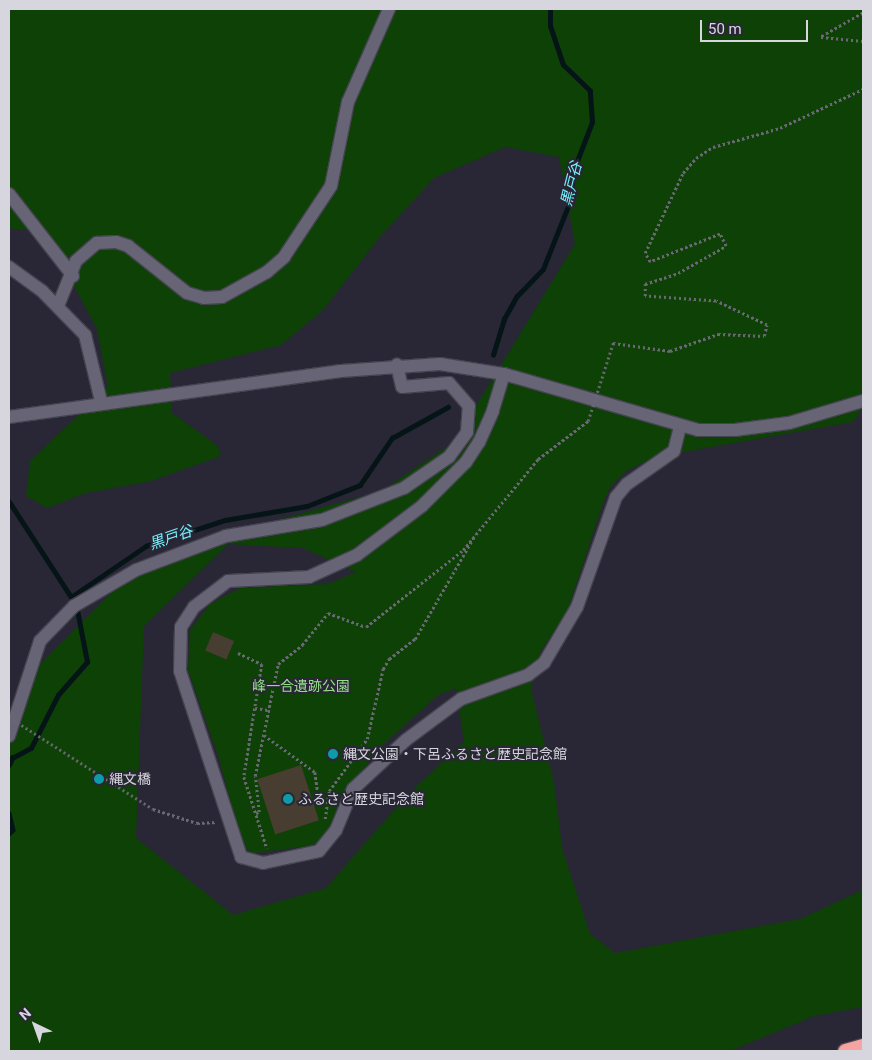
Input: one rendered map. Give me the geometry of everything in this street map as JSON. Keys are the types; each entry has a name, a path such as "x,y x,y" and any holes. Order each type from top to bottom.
{"highway":[{"path":"845,1051 863,1046"}],"street":[{"path":"58,306 84,250 97,243 116,242 128,246 186,293 204,298 222,297 267,272 284,257 331,186 348,102 390,9"},
{"path":"9,194 72,276"},
{"path":"9,267 58,306 84,335 100,401"},
{"path":"9,417 100,401 398,365 440,364 504,374 680,427 718,431 758,428 863,401"},
{"path":"9,736 40,641 74,606 136,570 226,536 322,520 420,480 449,458 467,432 470,406 449,383 432,382 402,387 398,365"},
{"path":"504,374 493,411 479,442 466,462 422,506 357,555 309,577 228,581 194,607 181,627 180,671 227,821 241,856 252,862 269,856 305,856 329,842 353,789 444,710 460,699 528,675 544,664 577,607 616,497 627,484 674,451 680,427"}],"path":[{"path":"863,13 821,37 863,41"},
{"path":"256,813 259,812 255,776 278,664 302,645 328,612 366,627 463,550 538,459 588,421 613,343 670,351 718,334 764,336 767,325 716,301 646,296 645,284 678,273 726,246 720,234 650,262 645,253 683,173 696,158 712,147 780,128 863,89"},
{"path":"324,823 329,791 367,739 383,669 389,659 414,640 472,545 475,535"},
{"path":"238,654 262,664 244,777 269,856 276,849"},
{"path":"255,708 269,710"},
{"path":"9,716 153,809 197,823 227,821"},
{"path":"264,735 315,772 318,794"}],"green space":[{"name":"峰一合遺跡公園","path":"9,9 863,9 863,407 853,422 655,457 626,471 611,486 604,500 566,615 541,650 531,689 554,782 562,848 590,934 615,953 800,919 863,890 863,1007 814,1016 730,1051 9,1051 9,723 36,668 113,591 168,551 381,491 454,442 575,244 559,157 505,147 434,178 379,238 323,310 281,345 170,373 172,413 218,446 221,456 151,481 86,493 47,508 26,496 30,461 108,387 97,329 46,232 9,228","holes":["228,544 303,548 356,572 328,584 240,588 210,604 190,630 188,670 218,755 243,847 254,853 310,846 320,841 330,829 341,795 385,743 438,695 456,688 464,742 408,794 326,888 233,915 136,838 144,626"]}],"building":[{"path":"213,632 234,641 226,659 205,650"},
{"name":"ふるさと歴史記念館","path":"301,765 319,820 275,834 257,779"}],"waterway":[{"name":"黒戸谷","path":"493,355 504,319 517,296 543,269 570,201 574,169 592,122 590,91 563,65 550,26 550,9"},
{"name":"黒戸谷","path":"71,597 146,546 225,520 307,506 360,485 392,438 448,407"},
{"path":"9,501 72,598"},
{"name":"黒戸谷","path":"9,765 12,758 31,748 58,695 87,662 76,605"},
{"name":"黒戸谷","path":"9,813 13,830 9,834"}],"place":[{"name":"縄文公園・下呂ふるさと歴史記念館","path":"333,754"},
{"name":"縄文橋","path":"99,779"},
{"name":"ふるさと歴史記念館","path":"288,799"}]}
